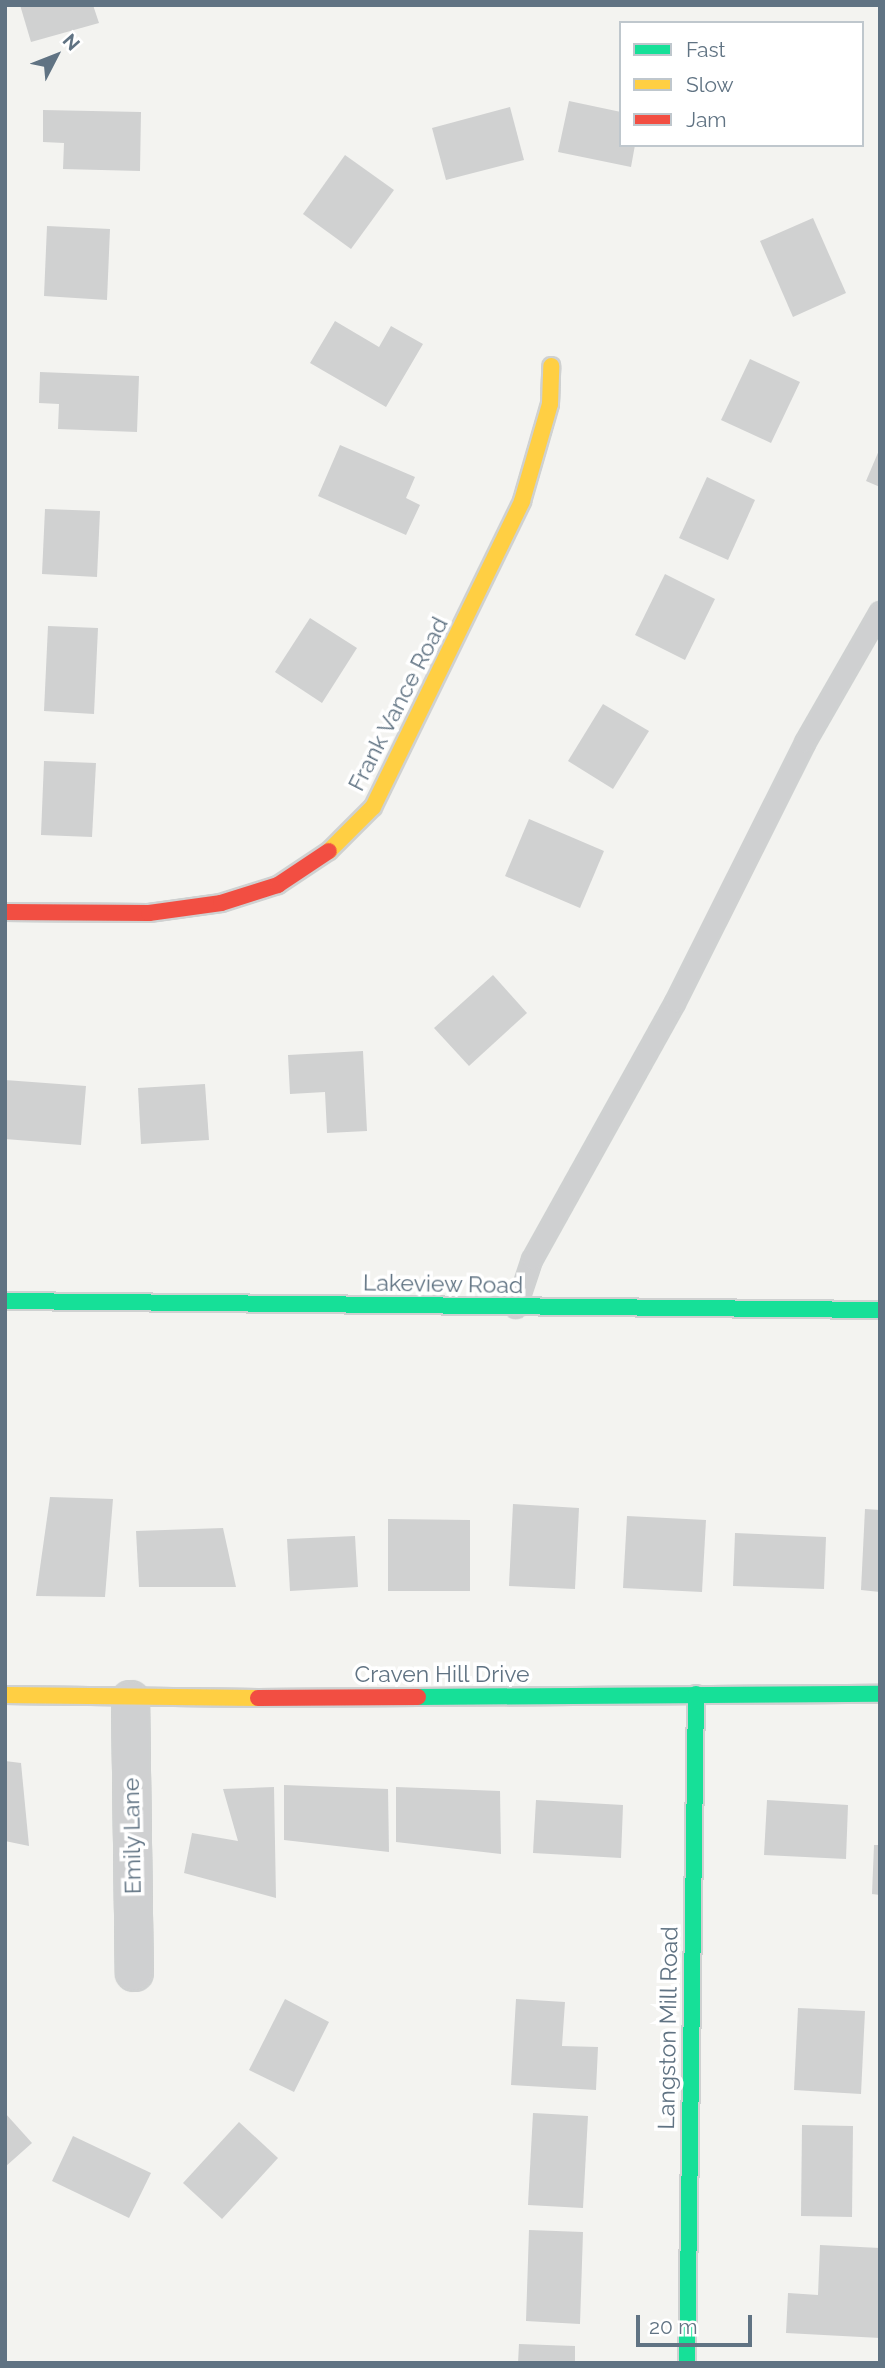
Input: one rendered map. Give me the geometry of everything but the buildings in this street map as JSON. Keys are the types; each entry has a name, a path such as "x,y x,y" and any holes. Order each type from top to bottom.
{"street":[{"name":"Frank Vance Road","path":"5,912 149,914 221,903 278,885 318,861 373,807 522,501 545,428 551,366"},
{"name":"Lakeview Road","path":"5,1301 880,1310"},
{"name":"Langston Mill Road","path":"687,2363 695,1694"},
{"name":"Craven Hill Drive","path":"5,1695 130,1699 880,1694"},
{"name":"Emily Lane","path":"130,1699 134,1972"}],"lane":[{"path":"516,1308 532,1260 675,1003 805,743 880,612"}],"traffic: fast":[{"path":"5,1301 880,1310"},
{"path":"687,2363 696,1694"},
{"path":"418,1697 880,1694"}],"traffic: slow":[{"path":"329,851 373,807 522,501 550,404 551,366"},
{"path":"5,1695 258,1698"}],"traffic: jam":[{"path":"5,912 149,913 221,903 278,885 329,851"},
{"path":"258,1698 418,1697"}]}
